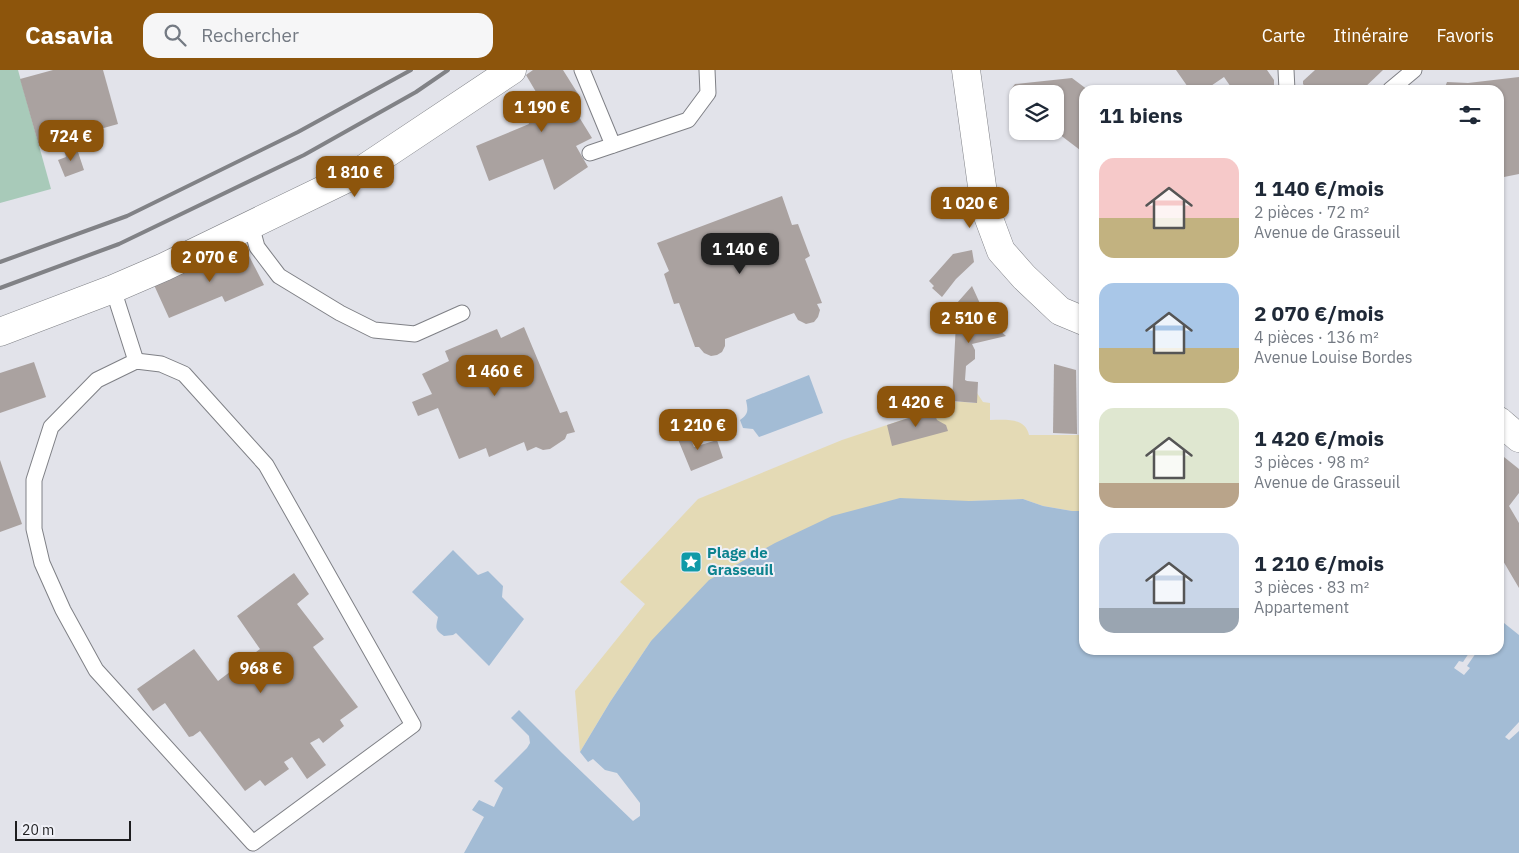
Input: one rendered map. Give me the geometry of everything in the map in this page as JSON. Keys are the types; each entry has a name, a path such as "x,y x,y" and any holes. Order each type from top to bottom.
{"street":[{"path":"0,332 113,289 164,267 356,174 512,70"},
{"path":"966,70 984,208 1001,251 1024,277 1060,311 1079,319"},
{"path":"1504,425 1519,438"}],"lane":[{"path":"582,70 613,145"},
{"path":"590,153 688,120 708,93 707,70"},
{"path":"1286,70 1287,85"},
{"path":"1396,85 1414,70"},
{"path":"251,224 256,247 279,276 340,313 374,330 415,334 462,313"},
{"path":"113,289 136,361"},
{"path":"136,361 161,364 184,374 266,465 413,725 253,844 96,670 63,610 42,564 34,529 34,480 51,427 97,380 136,361"}],"green space":[{"path":"0,70 18,70 51,189 0,203"}],"sand":[{"name":"Plage de Grasseuil","path":"977,393 983,402 990,403 990,420 1019,422 1027,429 1029,435 1079,435 1079,511 1043,506 1023,499 969,501 651,641 610,702 580,752 575,691 645,604 620,582 698,499 842,440 938,408 947,403 976,403"}],"water":[{"path":"809,375 823,413 759,437 753,429 743,428 740,420 747,412 746,400"},
{"path":"900,498 969,501 1023,499 1043,506 1079,511 1079,655 1468,655 1463,662 1459,661 1454,668 1464,675 1470,668 1467,666 1475,655 1504,655 1504,623 1519,635 1519,722 1505,737 1509,740 1519,731 1519,853 464,853 484,817 472,810 479,800 494,807 503,788 494,781 530,743 529,736 511,718 519,710 633,821 640,816 640,803 617,773 605,770 593,759 588,762 580,752 610,702 651,641 709,580 775,543 832,516"},
{"path":"453,550 478,575 488,571 503,586 502,597 524,619 489,666 456,633 444,636 439,632 436,626 438,617 412,592"}],"building":[{"path":"53,70 103,70 118,124 39,146 20,79"},
{"path":"533,70 563,70 580,97 571,104 592,138 576,146 588,167 554,190 543,159 489,181 476,146 529,124 523,106 539,97 526,75"},
{"path":"1176,70 1267,70 1274,80 1274,85 1230,85 1224,77 1212,85 1186,85"},
{"path":"1315,70 1383,70 1367,85 1304,85 1303,81"},
{"path":"1519,77 1519,174 1504,177 1504,85 1446,85 1447,82 1468,83"},
{"path":"1072,78 1081,85 1079,85 1079,149 1064,138 1064,85 1014,85"},
{"path":"76,146 84,170 65,177 58,160 66,157 64,150"},
{"path":"782,196 792,225 798,224 810,256 805,259 822,303 817,304 820,310 818,317 814,322 806,324 798,320 794,313 725,339 725,346 722,352 717,355 711,356 704,353 699,347 695,347 679,303 674,304 664,274 669,271 657,243"},
{"path":"238,249 247,252 264,285 225,302 222,296 169,318 154,285"},
{"path":"972,250 974,262 956,279 942,297 932,288 934,286 929,281 953,254"},
{"path":"972,286 992,324 1006,336 972,344 975,350 975,359 966,366 965,380 978,382 977,403 952,401 957,303"},
{"path":"524,327 560,413 567,411 575,432 567,434 565,439 550,449 543,450 536,447 527,451 524,442 489,457 486,448 459,459 438,408 418,416 412,402 432,394 422,374 449,361 445,351 497,329 501,338"},
{"path":"34,362 46,397 0,413 0,373"},
{"path":"1054,364 1076,370 1077,434 1053,433"},
{"path":"933,410 937,420 946,425 948,431 892,446 887,425"},
{"path":"687,428 694,447 717,440 723,458 691,471 675,432"},
{"path":"1504,457 1519,469 1519,493 1509,506 1519,523 1519,588 1504,562"},
{"path":"0,460 22,524 0,532"},
{"path":"294,573 309,594 297,604 324,639 313,647 358,707 340,720 344,726 323,743 319,738 310,743 326,765 307,779 292,757 284,762 289,769 265,786 260,780 245,791 200,731 189,737 165,703 153,711 137,689 194,649 218,681 260,649 237,616"}],"railway":[{"path":"0,262 127,216 298,132 411,70"},
{"path":"0,288 119,244 304,155 416,92 448,70"}],"place":[{"name":"Plage de Grasseuil","path":"691,562"}]}
